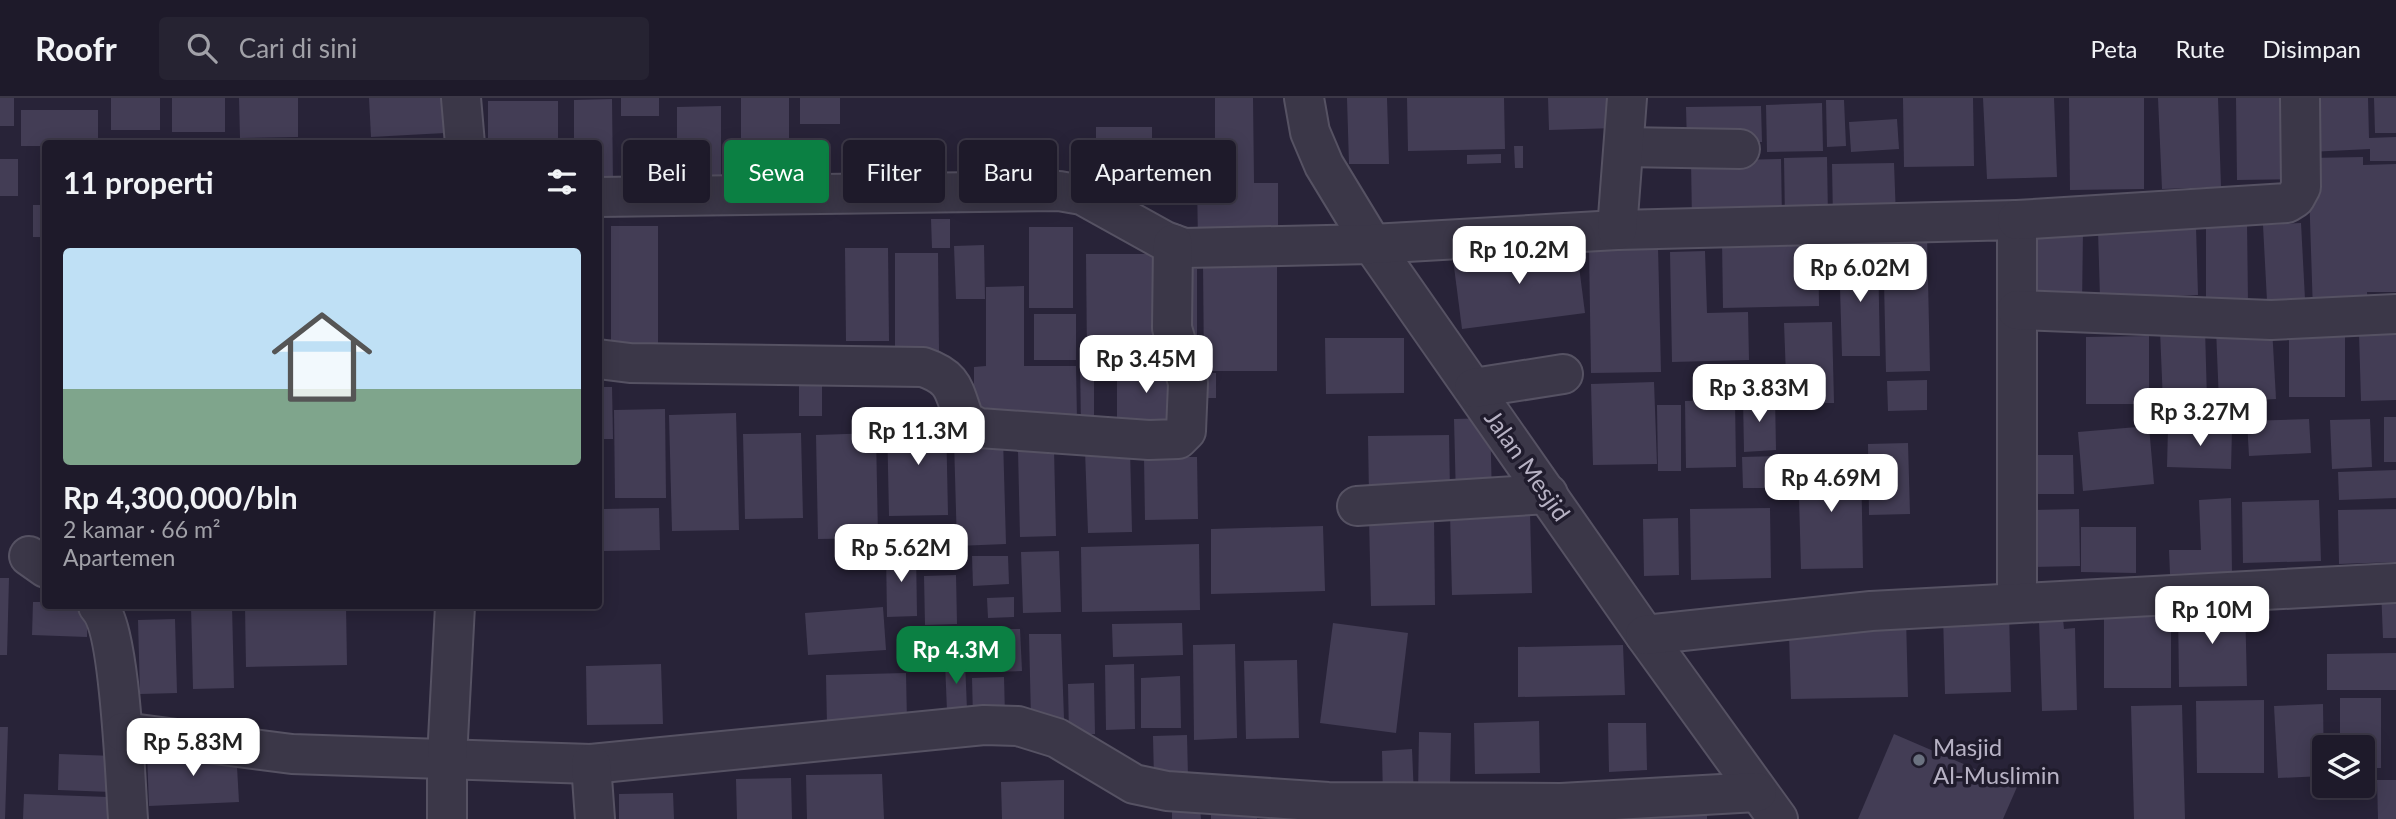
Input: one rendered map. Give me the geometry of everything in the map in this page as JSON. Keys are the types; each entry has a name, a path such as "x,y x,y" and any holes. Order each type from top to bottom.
{"street":[{"path":"461,98 465,140"},
{"name":"Jalan Mesjid","path":"1304,98 1310,132 1324,165 1372,244 1767,805"},
{"path":"1617,230 1627,98"},
{"path":"602,197 1059,191 1082,195 1184,248 1372,244 1617,230 2017,220 2287,202 2295,198 2301,187 2300,98"},
{"path":"1624,147 1740,149"},
{"path":"2017,220 2017,603"},
{"path":"602,360 630,363 923,367 940,373 949,381 965,421 979,428 1149,440 1178,439 1186,431 1188,383 1172,328 1173,244"},
{"path":"2017,310 2271,320 2396,313"},
{"path":"1474,388 1563,374"},
{"path":"1357,506 1548,494"},
{"path":"1645,635 1871,611 2396,583"},
{"path":"101,609 108,626 123,732 128,819"},
{"path":"447,819 447,758 455,609"},
{"path":"123,732 292,754 591,764 984,725 1018,726 1057,738 1135,784 1167,791 1328,802 1767,805"},
{"path":"591,764 595,819"}],"building":[{"path":"0,98 14,98 14,126 0,126"},
{"path":"111,98 160,98 160,130 111,130"},
{"path":"172,98 225,98 225,132 172,132"},
{"path":"239,98 298,98 298,137 240,138"},
{"path":"369,98 443,98 445,133 371,137"},
{"path":"621,98 659,98 659,116 621,116"},
{"path":"741,98 789,98 789,140 741,140"},
{"path":"800,98 840,98 840,124 800,124"},
{"path":"1215,98 1253,98 1254,183 1278,183 1278,242 1198,242 1197,203 1236,203 1236,140 1215,140"},
{"path":"1347,98 1387,98 1389,164 1349,164"},
{"path":"1407,98 1504,98 1505,149 1408,151"},
{"path":"1548,98 1615,98 1616,128 1549,130"},
{"path":"1903,98 1973,98 1974,166 1904,167"},
{"path":"1983,98 2054,98 2057,177 1987,179"},
{"path":"2069,98 2144,98 2144,189 2070,190"},
{"path":"2158,98 2218,98 2221,187 2162,189"},
{"path":"2236,98 2294,98 2296,179 2237,180"},
{"path":"2307,98 2368,98 2369,138 2396,137 2396,161 2370,161 2370,149 2309,152"},
{"path":"2374,98 2396,98 2396,133 2375,133"},
{"path":"612,99 613,183 602,182 602,140 574,140 574,100"},
{"path":"1826,100 1844,100 1846,146 1827,147"},
{"path":"488,101 558,101 558,140 488,140"},
{"path":"1822,103 1823,151 1767,152 1766,105"},
{"path":"721,106 721,190 710,190 710,140 677,140 677,107"},
{"path":"1761,106 1762,142 1687,144 1686,107"},
{"path":"21,110 98,110 98,140 42,140 42,146 21,146"},
{"path":"1897,119 1899,149 1851,152 1849,122"},
{"path":"1096,127 1152,127 1152,140 1096,140"},
{"path":"1514,146 1523,146 1523,168 1515,168"},
{"path":"1501,154 1501,163 1467,164 1467,155"},
{"path":"1827,157 1828,218 1785,219 1784,158"},
{"path":"2363,157 2363,165 2396,164 2396,292 2367,292 2368,310 2313,312 2308,158"},
{"path":"0,159 18,159 18,196 0,196"},
{"path":"1781,159 1782,219 1692,221 1691,161"},
{"path":"1894,163 1896,218 1833,219 1832,164"},
{"path":"33,205 42,205 42,237 33,237"},
{"path":"931,219 950,219 950,248 932,248"},
{"path":"2206,221 2247,221 2248,304 2206,304"},
{"path":"2301,223 2305,299 2267,301 2263,225"},
{"path":"611,226 658,226 658,345 611,345"},
{"path":"1029,227 1073,227 1073,308 1029,308"},
{"path":"2196,227 2198,295 2100,298 2098,230"},
{"path":"2018,229 2083,230 2082,306 2018,304"},
{"path":"1883,235 1927,235 1930,371 1886,372"},
{"path":"1818,238 1819,306 1723,308 1722,240"},
{"path":"1576,243 1585,313 1462,329 1453,259"},
{"path":"984,245 985,299 956,299 954,246"},
{"path":"1658,247 1661,372 1591,373 1589,248"},
{"path":"845,248 888,248 889,341 846,341"},
{"path":"1705,251 1707,313 1748,312 1749,360 1672,362 1670,252"},
{"path":"1878,252 1880,356 1842,356 1839,253"},
{"path":"895,253 938,253 939,352 895,353"},
{"path":"1086,254 1164,254 1165,355 1087,355"},
{"path":"1203,261 1277,261 1277,371 1204,371"},
{"path":"1182,269 1197,269 1197,360 1183,361"},
{"path":"1024,286 1024,366 1076,366 1077,420 974,420 974,367 986,366 986,287"},
{"path":"1034,314 1076,314 1076,360 1034,360"},
{"path":"1832,322 1834,403 1787,403 1784,323"},
{"path":"2272,327 2276,399 2219,402 2216,329"},
{"path":"2205,328 2207,401 2163,403 2160,330"},
{"path":"2289,328 2345,328 2345,397 2289,397"},
{"path":"2396,332 2396,400 2361,401 2359,333"},
{"path":"2149,336 2149,404 2086,404 2086,337"},
{"path":"1325,338 1404,338 1404,393 1326,394"},
{"path":"1094,362 1094,426 1081,427 1080,363"},
{"path":"1174,362 1175,426 1117,427 1117,363"},
{"path":"1195,373 1216,373 1216,398 1195,398"},
{"path":"799,379 822,379 822,416 799,416"},
{"path":"1927,380 1927,410 1888,411 1887,381"},
{"path":"1654,382 1657,464 1593,465 1591,384"},
{"path":"602,387 612,387 613,439 602,439"},
{"path":"1775,396 1776,450 1744,452 1743,397"},
{"path":"1735,400 1736,467 1686,468 1685,401"},
{"path":"1657,405 1681,405 1681,471 1658,471"},
{"path":"665,409 666,498 615,498 614,410"},
{"path":"736,413 739,530 672,531 669,415"},
{"path":"2384,417 2396,417 2396,462 2384,462"},
{"path":"946,418 948,515 889,516 887,420"},
{"path":"1490,418 1492,497 1456,498 1454,419"},
{"path":"2309,419 2311,453 2249,456 2247,421"},
{"path":"2370,419 2372,467 2332,469 2330,420"},
{"path":"2149,426 2154,484 2083,491 2078,432"},
{"path":"2168,428 2232,429 2231,469 2167,467"},
{"path":"801,433 803,518 745,519 743,434"},
{"path":"876,433 878,538 818,539 816,435"},
{"path":"1449,435 1450,492 1369,495 1368,436"},
{"path":"1003,438 1006,544 957,546 954,440"},
{"path":"1908,443 1910,514 1869,515 1868,444"},
{"path":"1054,449 1056,536 1020,537 1018,450"},
{"path":"1130,449 1132,532 1088,533 1085,450"},
{"path":"2030,455 2073,455 2074,494 2030,494"},
{"path":"1782,456 1782,488 1743,488 1742,457"},
{"path":"1144,457 1197,457 1198,519 1145,520"},
{"path":"1861,460 1863,568 1801,569 1798,461"},
{"path":"2396,470 2396,498 2339,500 2338,472"},
{"path":"2231,498 2232,573 2170,574 2169,550 2201,550 2199,500"},
{"path":"2319,500 2321,561 2243,563 2242,502"},
{"path":"659,508 660,550 604,551 603,509"},
{"path":"1770,508 1771,578 1691,580 1690,509"},
{"path":"2079,509 2080,566 2032,567 2031,510"},
{"path":"2396,509 2396,562 2339,564 2338,510"},
{"path":"1530,512 1532,593 1452,595 1450,513"},
{"path":"1434,516 1435,605 1371,606 1369,517"},
{"path":"1678,518 1679,575 1644,576 1643,519"},
{"path":"1323,526 1325,591 1211,594 1211,529"},
{"path":"2081,527 2136,527 2136,573 2081,572"},
{"path":"1199,544 1200,610 1082,612 1081,547"},
{"path":"886,551 916,551 917,616 887,617"},
{"path":"1059,551 1061,612 1023,613 1021,552"},
{"path":"972,556 1008,556 1009,584 973,586"},
{"path":"956,575 957,624 925,625 924,576"},
{"path":"0,578 9,578 7,655 0,655"},
{"path":"2396,587 2396,638 2383,638 2381,588"},
{"path":"1014,597 1014,617 988,618 987,598"},
{"path":"33,602 42,602 42,609 88,609 87,637 32,635"},
{"path":"2245,604 2247,686 2179,687 2178,605"},
{"path":"2171,605 2171,688 2104,688 2104,606"},
{"path":"883,607 886,650 808,655 805,613"},
{"path":"191,609 232,609 234,688 193,689"},
{"path":"245,609 346,609 347,665 246,667"},
{"path":"2009,611 2011,692 1945,694 1943,613"},
{"path":"1906,617 1908,697 1791,699 1789,634 1853,633 1852,618"},
{"path":"175,619 177,693 140,694 138,620"},
{"path":"2063,619 2064,629 2075,628 2077,710 2042,711 2039,620"},
{"path":"1182,623 1183,655 1113,657 1112,624"},
{"path":"1333,623 1408,633 1396,733 1320,723"},
{"path":"989,629 1020,629 1022,671 990,672"},
{"path":"1029,634 1061,634 1064,719 1031,719"},
{"path":"1235,644 1237,738 1194,740 1193,645"},
{"path":"1623,645 1625,695 1518,697 1518,647"},
{"path":"2396,653 2396,690 2327,690 2327,654"},
{"path":"1297,660 1299,738 1246,739 1244,661"},
{"path":"965,661 967,710 947,711 945,662"},
{"path":"661,664 663,724 587,725 586,666"},
{"path":"1134,664 1135,729 1106,730 1105,665"},
{"path":"906,673 907,723 827,725 826,675"},
{"path":"1180,676 1181,728 1141,728 1141,678"},
{"path":"1004,677 1005,716 973,718 972,678"},
{"path":"1094,683 1095,734 1069,735 1068,684"},
{"path":"2340,698 2381,698 2381,768 2375,768 2375,735 2340,735"},
{"path":"2264,700 2264,773 2197,773 2196,701"},
{"path":"2323,704 2323,735 2312,735 2312,777 2278,778 2274,706"},
{"path":"2182,705 2185,819 2134,819 2131,706"},
{"path":"1539,721 1540,773 1475,774 1474,723"},
{"path":"1608,723 1646,723 1647,770 1609,772"},
{"path":"0,727 8,727 5,819 0,819"},
{"path":"1419,732 1451,733 1450,787 1418,796"},
{"name":"Masjid Al-Muslimin","path":"1894,734 2017,787 2003,819 1858,819"},
{"path":"1187,735 1188,777 1154,779 1153,736"},
{"path":"236,749 239,802 149,806 147,753"},
{"path":"1412,749 1414,797 1383,798 1382,751"},
{"path":"59,754 114,756 112,792 58,790"},
{"path":"882,774 884,819 807,819 806,775"},
{"path":"791,778 792,819 737,819 736,779"},
{"path":"1064,780 1064,819 1002,819 1001,782"},
{"path":"2377,780 2396,780 2396,819 2378,819"},
{"path":"673,793 674,819 619,819 619,794"},
{"path":"24,794 108,797 108,819 23,819"},
{"path":"1707,806 1707,819 1586,819"},
{"path":"1200,808 1201,819 1172,819 1172,809"},
{"path":"1257,813 1257,819 1211,819 1211,814"}],"place":[{"name":"Masjid Al-Muslimin","path":"1919,760"}]}
